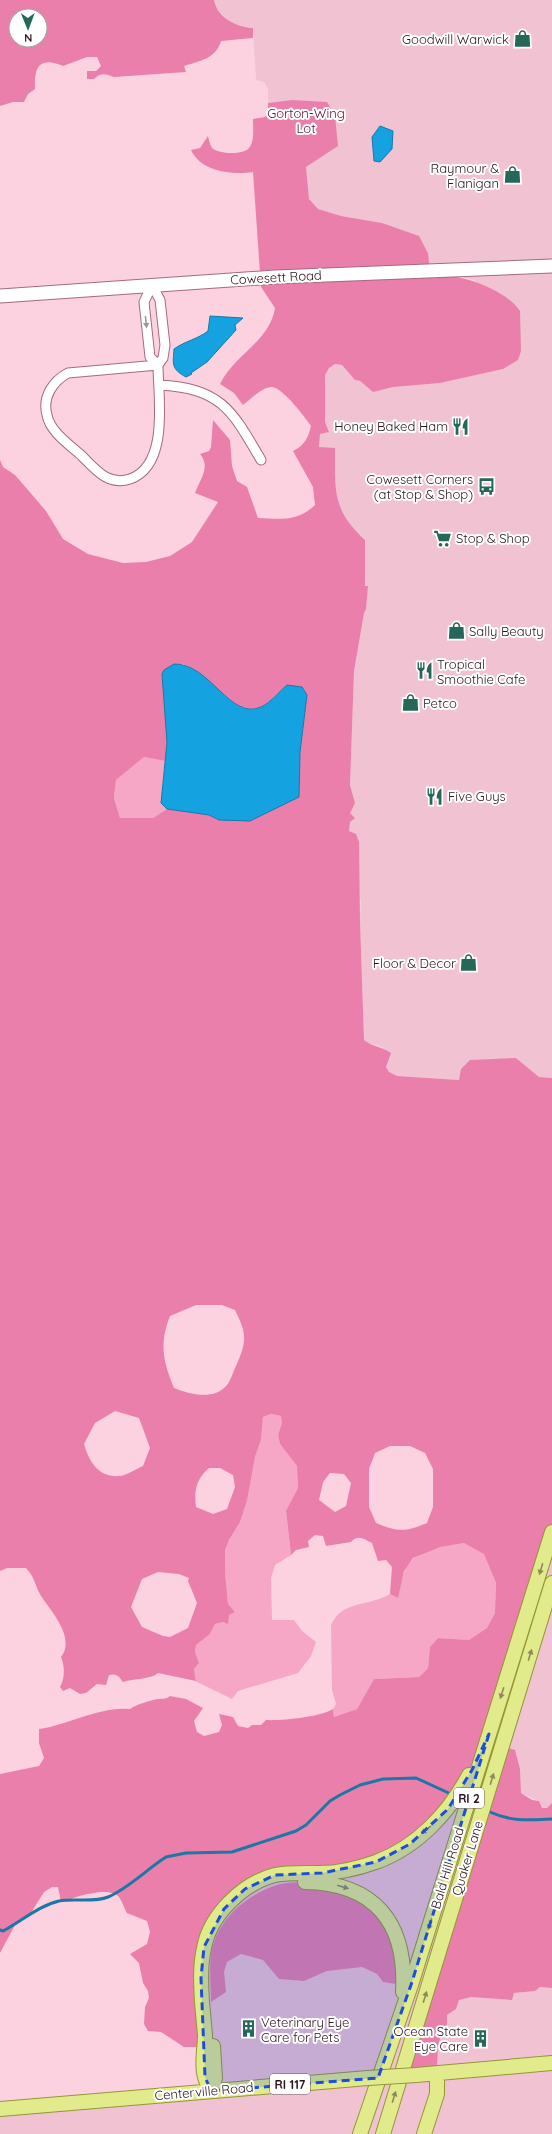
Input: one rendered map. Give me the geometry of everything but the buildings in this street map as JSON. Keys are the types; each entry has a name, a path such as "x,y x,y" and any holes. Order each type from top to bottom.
{"main road":[{"name":"Cowesett Road","path":"0,296 281,276 552,266"},
{"name":"Bald Hill Road","path":"360,2134 402,2008 552,1532"},
{"name":"Quaker Lane","path":"383,2134 552,1583"},
{"path":"211,2091 205,2077 205,2036 201,1978 204,1946 209,1933 224,1909 245,1889 275,1875 322,1873 355,1868 377,1861 410,1844 437,1822 456,1798 488,1734"},
{"path":"211,2091 215,2078 210,1978 213,1948 222,1925 239,1905 249,1897 277,1884 321,1882 341,1886 357,1892 379,1908 390,1923 402,1953 404,1968 402,2008"},
{"name":"Centerville Road","path":"0,2109 368,2078 437,2074 552,2063"},
{"path":"424,2134 436,2094 437,2074"}],"street":[{"path":"152,285 144,302 150,357 158,365"},
{"path":"152,285 160,300 164,345 163,358 158,365 160,415 153,455 143,470 135,477 118,481 102,477 50,426 46,415 48,394 58,380 68,373 158,365"},
{"path":"159,385 176,386 202,392 221,404 240,425 261,460"}],"highlighted area":[{"path":"489,1734 411,1985 378,2078 211,2091 205,2077 201,1978 204,1947 224,1909 245,1889 275,1875 322,1873 376,1862 410,1844 448,1809 472,1770"}],"shaded area":[{"path":"214,0 552,0 552,1078 539,1077 516,1058 461,1069 459,1080 397,1076 389,1072 386,1067 383,1047 368,1043 364,1040 360,921 361,902 358,883 359,842 349,831 351,809 355,803 350,785 354,671 364,613 366,609 368,586 365,586 365,540 350,526 338,505 335,483 319,447 320,434 329,432 325,422 325,375 329,368 335,364 342,365 355,380 360,381 373,392 393,387 440,383 503,369 475,280 430,271 428,253 421,240 382,223 341,216 318,209 309,199 306,167 338,146 292,100 268,103 268,89 264,82 256,80 253,28 231,23 215,7"},
{"path":"144,757 165,761 161,802 167,809 153,818 120,818 114,798 116,780"},
{"path":"271,1414 281,1416 282,1423 278,1435 280,1444 297,1466 298,1488 286,1512 291,1555 275,1565 271,1578 272,1620 294,1620 302,1631 316,1642 311,1656 298,1673 238,1691 232,1699 195,1681 194,1669 199,1663 195,1652 196,1645 210,1634 215,1624 227,1621 229,1614 235,1612 228,1605 225,1550 240,1522 247,1501 255,1457 261,1440 263,1417"},
{"path":"552,1534 552,1803 547,1808 542,1808 539,1801 521,1793 520,1769 402,2074 437,2071 438,2044 442,2031 447,2025 447,2015 456,2009 459,2000 471,1997 512,2000 514,1993 534,1991 540,1987 552,1988 552,2134 0,2134 0,2109 198,2087 203,2067 209,1934","holes":["213,1947 404,1968 377,1974 362,1967 344,1968 327,1971 304,1981 279,1979 263,1960 241,1954 227,1962 224,1972 210,1971"]},
{"path":"464,1543 484,1553 496,1583 495,1613 487,1628 469,1640 438,1638 430,1647 428,1668 419,1677 374,1679 357,1709 334,1717 333,1709 336,1704 332,1690 331,1625 336,1617 342,1611 356,1605 373,1601 390,1594 398,1598 405,1570 415,1557 439,1547"}],"green space":[{"path":"0,0 214,0 223,17 241,26 253,28 253,38 221,41 219,47 211,56 201,61 184,66 186,72 114,77 104,74 99,75 94,79 87,79 87,71 96,71 101,66 97,57 87,57 63,66 55,63 43,63 37,69 35,89 28,94 24,102 13,102 0,106"},
{"name":"Gorton-Wing Lot","path":"292,100 327,102 335,116 338,146 306,167 309,199 318,209 341,216 382,223 419,236 428,253 430,271 456,272 457,277 474,281 500,293 520,311 521,351 518,360 503,369 440,383 393,387 373,392 360,381 355,380 342,365 335,364 329,368 325,375 325,422 329,432 320,434 319,447 335,448 336,488 341,509 346,519 365,540 365,586 368,586 366,609 364,613 354,671 350,785 355,803 350,813 355,818 350,822 349,831 356,834 359,842 364,1040 391,1053 386,1067 389,1072 397,1076 459,1080 461,1069 470,1060 516,1058 539,1077 552,1078 552,1534 489,1735 454,1802 383,1859 273,1877 242,1892 209,1934 203,2047 184,2047 161,2032 148,2031 144,2024 145,2007 149,1998 148,1991 143,1983 139,1963 130,1954 147,1944 150,1932 147,1921 127,1913 118,1896 113,1893 98,1892 61,1902 58,1887 52,1887 44,1892 29,1916 15,1925 0,1953 0,1774 39,1766 44,1758 39,1743 39,1729 107,1710 130,1709 143,1703 170,1696 186,1699 203,1708 194,1721 197,1732 204,1736 219,1732 222,1725 219,1714 233,1717 238,1726 248,1728 252,1725 261,1725 266,1720 281,1720 310,1716 333,1709 334,1717 357,1709 374,1679 419,1677 428,1668 430,1647 438,1638 469,1640 487,1628 495,1613 496,1583 484,1554 464,1543 440,1547 413,1558 404,1571 398,1598 390,1594 392,1567 386,1560 378,1561 372,1543 364,1539 356,1538 351,1542 326,1546 323,1536 315,1535 308,1541 309,1547 296,1550 291,1555 286,1511 298,1488 297,1466 280,1444 278,1435 282,1423 281,1416 271,1414 263,1417 261,1440 255,1457 247,1501 240,1522 225,1550 228,1604 235,1612 229,1615 228,1624 223,1622 215,1624 210,1634 196,1645 195,1652 199,1663 194,1669 196,1681 158,1673 151,1677 123,1682 114,1674 111,1674 109,1675 106,1685 97,1684 86,1693 80,1694 70,1688 63,1691 60,1687 64,1672 61,1657 65,1650 66,1642 64,1633 56,1617 41,1596 26,1568 7,1568 0,1571 0,460 3,467 15,475 46,511 63,539 88,554 123,563 146,562 170,556 192,542 218,502 195,493 205,468 205,464 200,454 209,451 211,447 213,420 230,440 232,466 237,481 247,487 258,518 281,519 295,517 315,505 313,487 293,451 303,444 310,430 311,426 304,416 288,397 272,387 264,389 243,405 234,393 220,384 226,374 266,330 272,320 275,308 261,287 253,172 227,172 209,167 202,163 191,150 200,148 208,136 212,148 215,150 225,153 245,151 252,143 253,139 253,119 265,117 268,111 268,103","holes":["182,664 192,668 231,701 241,707 251,709 261,707 287,685 307,695 300,752 219,820 209,815 167,809 153,818 120,818 114,798 116,780 144,757 165,761","196,1305 222,1305 235,1310 242,1325 244,1344 231,1378 222,1390 208,1395 201,1395 174,1388 165,1361 164,1335 170,1316","115,1411 139,1418 150,1448 143,1466 120,1476 112,1476 100,1471 96,1467 92,1462 84,1444 95,1423","390,1446 410,1446 425,1453 433,1469 433,1507 427,1523 402,1530 376,1523 369,1507 369,1469 375,1453","209,1468 220,1468 233,1475 235,1487 227,1509 213,1514 196,1507 195,1496 201,1476","330,1473 344,1474 351,1483 346,1506 335,1512 319,1500 323,1482","158,1572 179,1574 189,1578 188,1581 197,1603 188,1628 170,1637 163,1636 142,1627 131,1607 142,1579"]},
{"path":"504,1747 515,1750 520,1769 521,1793 532,1800 539,1801 542,1808 547,1808 552,1803 552,1988 540,1987 535,1991 514,1993 512,2000 471,1997 459,2000 456,2009 447,2015 447,2025 443,2030 439,2041 437,2071 407,2075"},
{"path":"321,1882 355,1892 390,1923 403,1985 383,1982 377,1974 362,1967 327,1971 304,1981 279,1979 263,1960 241,1954 227,1962 224,1972 226,1992 211,2002 210,1961 214,1943 219,1931 234,1911 254,1895 277,1885"}],"water":[{"path":"380,126 393,131 392,149 380,162 374,161 372,137"},
{"path":"210,316 243,318 235,325 236,330 207,362 186,377 175,369 173,359 174,349 208,331"},
{"path":"174,664 187,666 198,672 229,699 239,706 250,709 261,707 287,685 302,687 307,695 300,752 299,797 250,821 219,820 209,815 167,809 161,803 167,742 162,674 164,670"}],"waterway":[{"path":"0,1930 3,1931 51,1903 65,1900 96,1900 108,1897 131,1884 166,1857 186,1853 232,1852 296,1831 306,1825 330,1801 360,1785 383,1779 416,1778 453,1795"},
{"path":"490,1812 513,1819 552,1819"}],"place":[{"name":"Goodwill Warwick","path":"522,39"},
{"name":"Raymour & Flanigan","path":"512,175"},
{"name":"Honey Baked Ham","path":"461,426"},
{"name":"Cowesett Corners (at Stop & Shop)","path":"486,486"},
{"name":"Stop & Shop","path":"443,538"},
{"name":"Sally Beauty","path":"456,631"},
{"name":"Tropical Smoothie Cafe","path":"424,671"},
{"name":"Petco","path":"410,703"},
{"name":"Five Guys","path":"435,796"},
{"name":"Floor & Decor","path":"469,963"},
{"name":"Veterinary Eye Care for Pets","path":"248,2029"},
{"name":"Ocean State Eye Care","path":"481,2038"}]}
